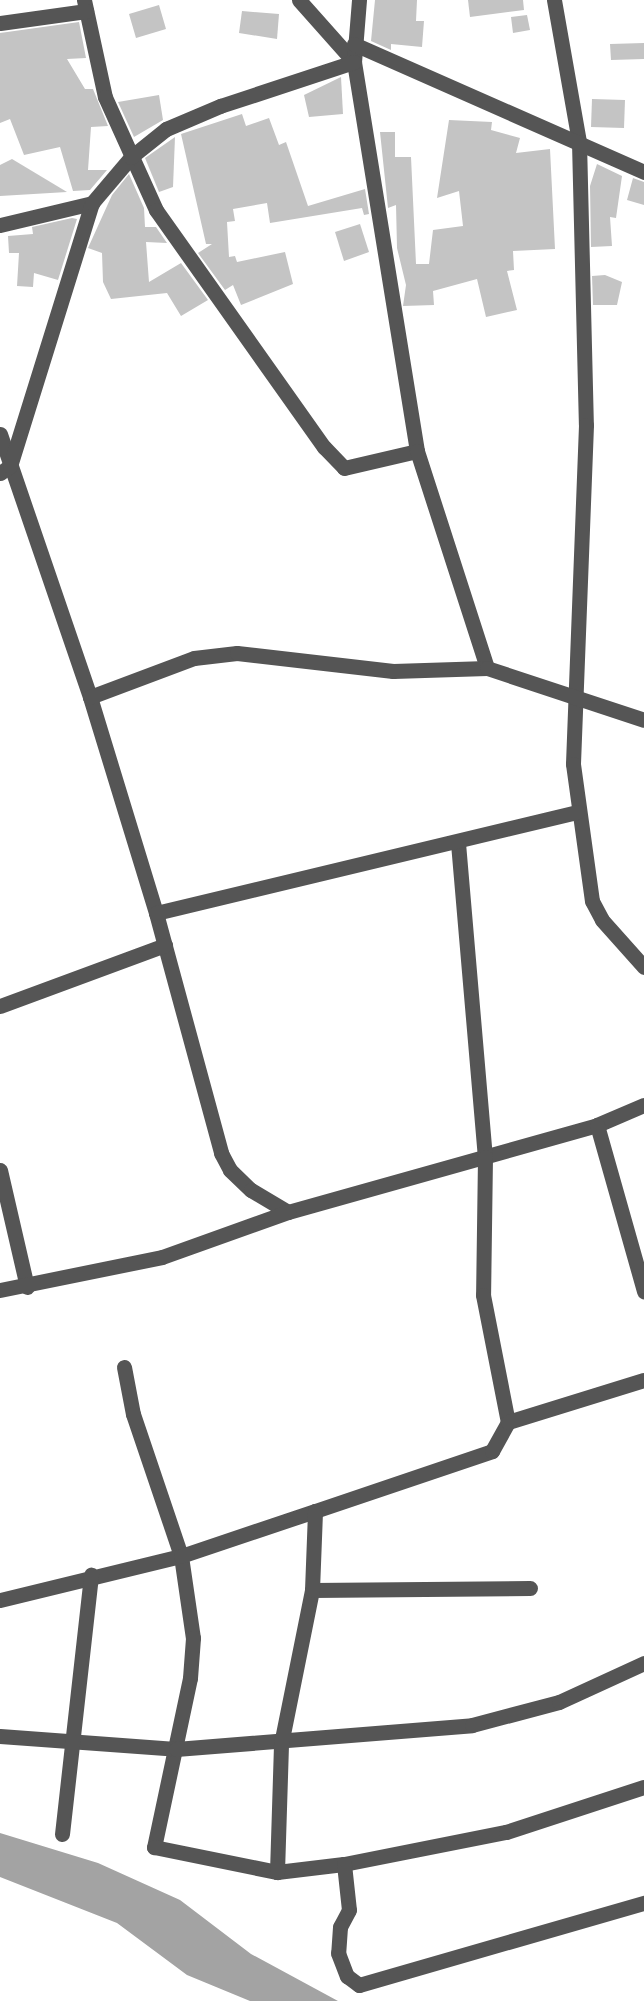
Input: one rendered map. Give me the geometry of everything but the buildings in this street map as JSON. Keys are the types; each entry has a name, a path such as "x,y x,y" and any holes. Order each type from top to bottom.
{"street":[{"path":"298,0 354,62"},
{"path":"359,0 354,62 417,451 487,668"},
{"path":"554,0 579,142 586,426 576,695 572,738 577,812 592,901 602,920 644,967"},
{"path":"0,23 85,5 105,97 130,157 156,210 213,297 324,447 344,468 417,451"},
{"path":"354,44 644,172"},
{"path":"5,470 92,203 130,157 166,129 220,106 354,62"},
{"path":"0,225 92,203"},
{"path":"0,434 5,470 90,697 165,945 221,1153 251,1190 288,1212"},
{"path":"90,697 214,653 393,671 487,668 576,695 644,720"},
{"path":"156,914 458,843 577,812"},
{"path":"0,1600 91,1575 181,1556 492,1450 508,1422 483,1295 484,1156 458,843"},
{"path":"0,1006 165,945"},
{"path":"0,1290 27,1287 162,1257 288,1212 597,1125 644,1106"},
{"path":"597,1125 644,1292"},
{"path":"0,1170 27,1287"},
{"path":"124,1367 133,1414 181,1556 193,1638 176,1749 154,1847 278,1872 344,1864 506,1832 644,1787"},
{"path":"508,1422 644,1380"},
{"path":"278,1872 281,1744 312,1590 315,1511"},
{"path":"62,1834 91,1575"},
{"path":"312,1590 530,1588"},
{"path":"0,1736 176,1749 281,1744 520,1715 644,1663"},
{"path":"344,1864 349,1910 340,1927 338,1953 347,1976 359,1985 644,1904"}],"shaded area":[{"path":"0,1833 98,1863 180,1900 251,1954 338,2001 250,2001 187,1975 117,1923 0,1877"}]}
